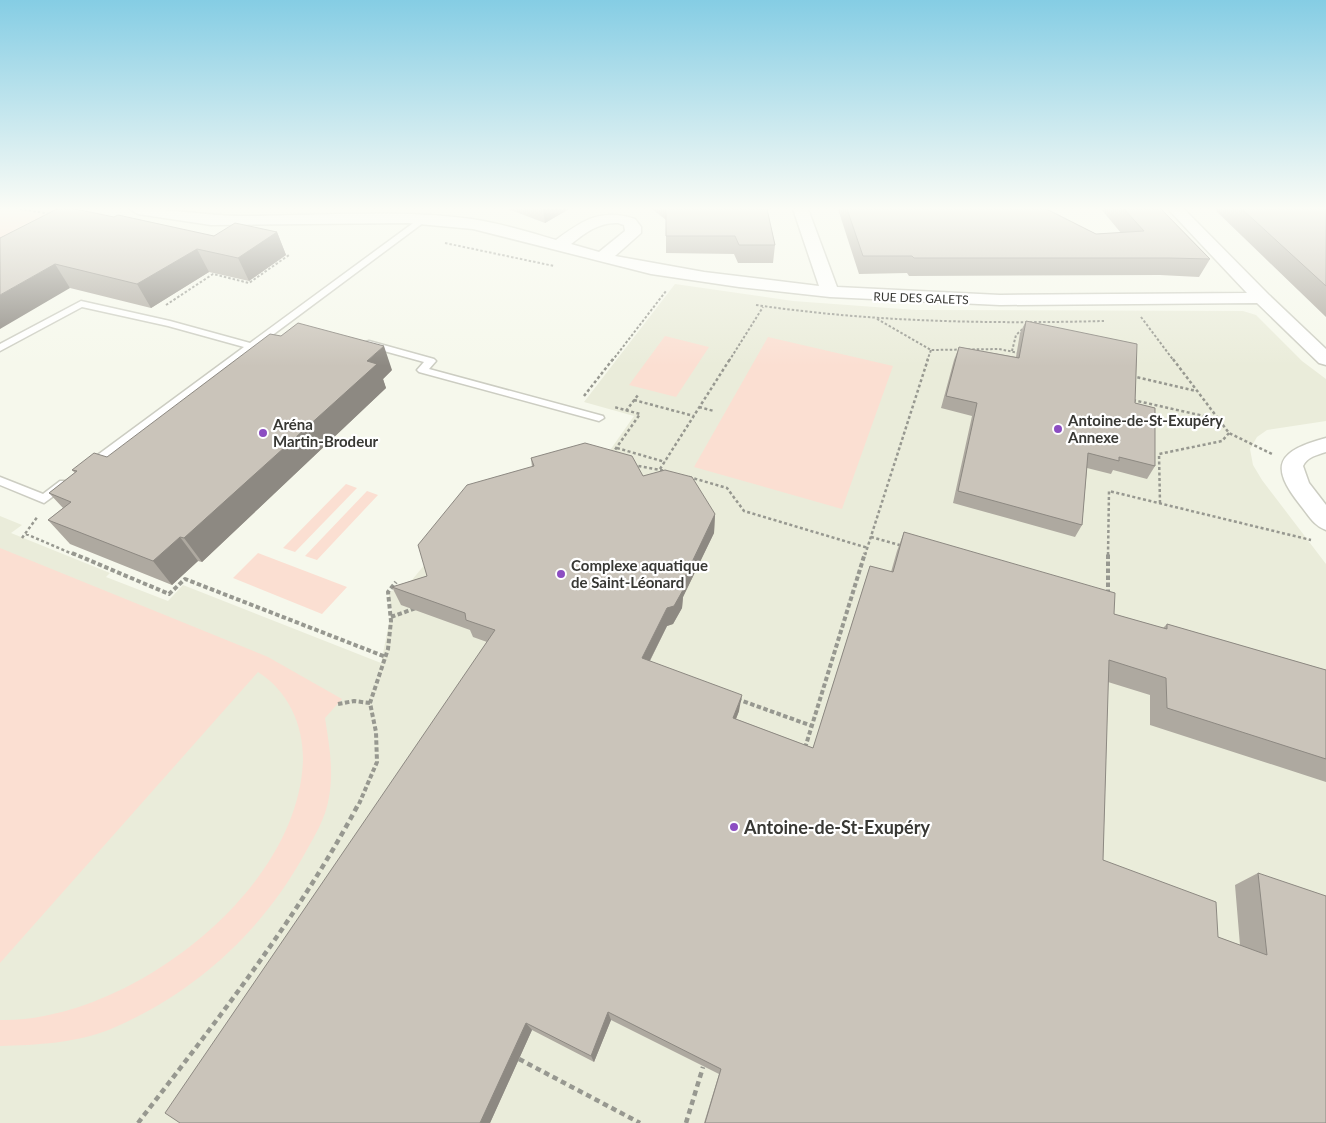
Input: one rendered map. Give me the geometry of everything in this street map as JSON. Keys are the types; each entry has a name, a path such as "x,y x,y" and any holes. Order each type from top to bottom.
{"street":[{"name":"RUE DES GALETS","path":"622,261 740,282 830,292 963,300 1262,298"},
{"path":"819,261 830,292"},
{"path":"1227,261 1326,359"},
{"path":"1326,445 1300,452 1291,470 1297,484 1326,521"}],"lane":[{"path":"0,481 44,499 363,261"},
{"path":"0,348 81,304 170,324 251,346"},
{"path":"284,322 297,325"},
{"path":"363,343 431,361 422,370 599,418"}],"path":[{"path":"162,308 213,274 249,283 280,261"},
{"path":"591,401 582,398 671,284"},
{"path":"660,469 767,300"},
{"path":"863,311 931,350 999,349 1022,354"},
{"path":"1139,315 1229,433 1293,464"},
{"path":"1012,352 1016,334 1038,318"},
{"path":"803,752 868,548 890,468 931,350"},
{"path":"1124,374 1196,391"},
{"path":"626,411 638,395"},
{"path":"1123,398 1218,419"},
{"path":"634,400 694,416"},
{"path":"608,406 640,414 608,462"},
{"path":"700,407 714,411"},
{"path":"1160,503 1158,454 1222,441 1229,433"},
{"path":"617,448 665,462"},
{"path":"1153,459 1158,461"},
{"path":"625,464 670,472"},
{"path":"680,474 727,488 744,511 868,548"},
{"path":"1108,595 1109,491 1317,541"},
{"path":"22,538 38,514"},
{"path":"26,534 169,594 185,579 386,657"},
{"path":"871,537 909,548"},
{"path":"138,1123 258,965 314,882 354,814 377,762 375,716 370,703 385,666 391,617 388,592 396,582"},
{"path":"391,617 417,608"},
{"path":"729,697 812,726"},
{"path":"338,704 354,701 370,703"},
{"path":"519,1059 640,1123"},
{"path":"686,1123 703,1067"}],"shaded area":[{"path":"0,261 13,261 0,268"},
{"path":"675,284 793,301 916,310 1243,311 1256,315 1302,361 1326,379 1326,421 1267,430 1257,437 1250,449 1253,465 1262,480 1326,564 1326,1123 0,1123 0,516 22,525 11,533 110,573 106,577 168,601 183,585 381,663 392,609 388,592 407,586 426,563 599,466 634,416 584,402"},
{"path":"665,336 709,347 676,397 629,385"},
{"path":"768,337 893,366 842,509 694,467"},
{"path":"346,484 357,488 295,552 283,548"},
{"path":"367,491 378,495 317,560 305,556"},
{"path":"0,548 268,657 342,699 325,718 331,777 327,805 322,820 287,883 246,935 197,979 170,998 141,1015 111,1029 70,1040 42,1044 0,1046 0,1020 49,1015 100,999 150,974 198,940 239,901 272,856 294,809 303,759 300,733 292,710 278,689 258,672 0,963"},
{"path":"258,553 347,587 322,614 233,578"}],"building":[{"path":"0,261 176,261 137,284 55,264 0,295"},
{"path":"1299,261 1326,261 1326,286"},
{"name":"Antoine-de-St-Exupéry Annexe","path":"1026,321 1137,344 1135,403 1155,408 1155,466 1119,457 1119,461 1088,453 1082,525 958,491 977,403 946,396 959,347 1019,358"},
{"name":"Aréna Martin-Brodeur","path":"298,323 384,346 367,361 377,364 184,538 180,537 153,561 48,520 71,502 49,493 77,471 72,470 94,453 107,457 270,334 281,336"},
{"name":"Antoine-de-St-Exupéry","path":"585,443 632,456 643,476 665,470 692,477 715,514 681,585 683,590 674,606 667,608 642,658 742,695 733,718 813,748 870,566 893,572 904,532 1115,593 1114,614 1167,629 1167,624 1326,670 1326,759 1167,708 1166,678 1109,660 1103,860 1216,902 1218,937 1267,955 1258,873 1326,896 1326,1123 705,1123 721,1069 608,1012 591,1056 526,1023 480,1123 180,1123 165,1113 495,630 466,620 465,613 392,587 427,576 418,545 467,485 534,466 531,458"}],"place":[{"name":"Antoine-de-St-Exupéry Annexe","path":"1058,429"},
{"name":"Aréna Martin-Brodeur","path":"263,433"},
{"name":"Complexe aquatique de Saint-Léonard","path":"561,574"},
{"name":"Antoine-de-St-Exupéry","path":"734,827"}]}
